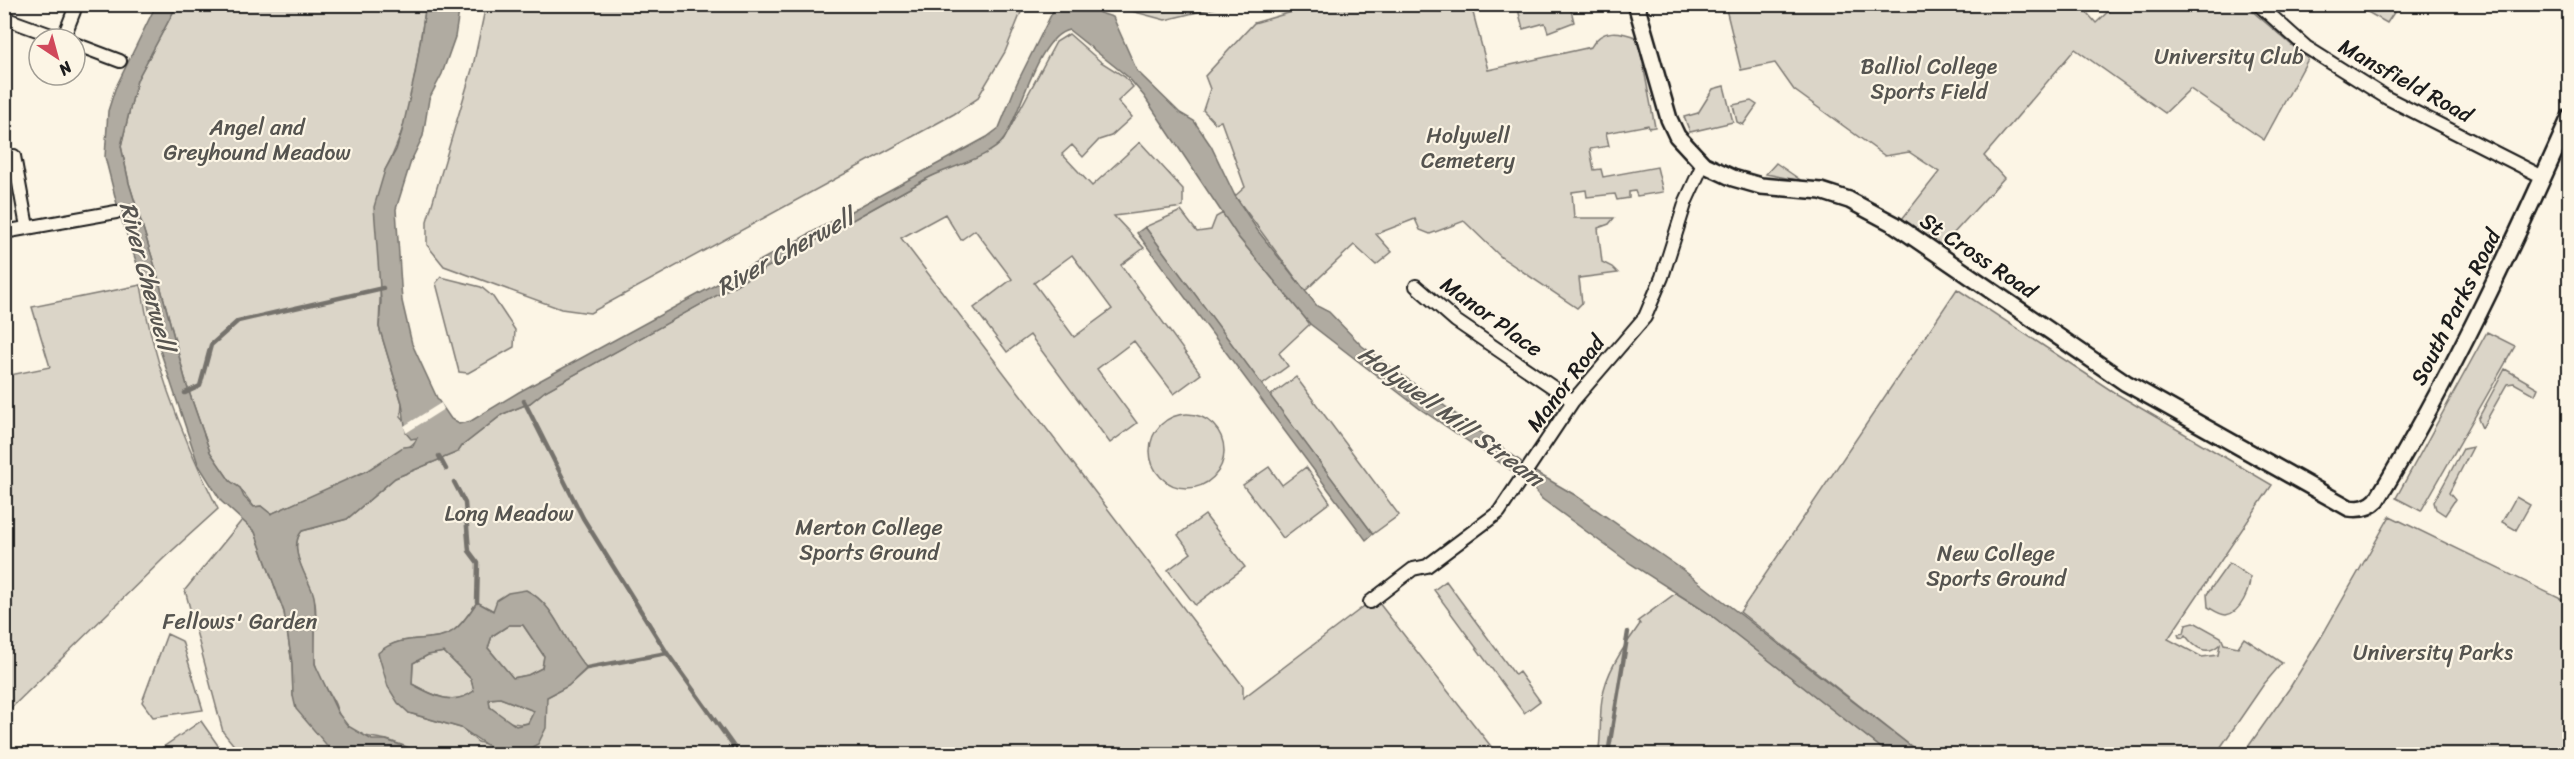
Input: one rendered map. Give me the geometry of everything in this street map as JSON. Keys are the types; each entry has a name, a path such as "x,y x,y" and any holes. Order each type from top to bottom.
{"street":[{"name":"St Cross Road","path":"1636,4 1669,119 1677,136 1703,164 1733,178 1761,186 1821,191 1849,200 1894,225 2126,383 2349,508 2366,508"},
{"name":"Mansfield Road","path":"2258,4 2306,47 2387,98 2543,177"},
{"path":"68,27 74,11"},
{"path":"4,18 29,27"},
{"path":"87,49 120,61"},
{"name":"South Parks Road","path":"2366,508 2377,500 2440,387 2515,242 2570,117"},
{"path":"14,156 27,227"},
{"name":"Manor Road","path":"1370,602 1413,568 1427,566 1499,512 1573,401 1645,317 1662,277 1686,201 1703,164"},
{"path":"4,231 116,212"},
{"name":"Manor Place","path":"1416,286 1456,321 1573,401"}],"green space":[{"path":"486,4 1024,5 1005,52 977,99 954,114 590,313 561,309 444,266 427,245 427,221 473,66"},
{"path":"2079,4 2096,23 2115,5 2245,5 2308,59 2264,140 2190,89 2165,113 2075,49 1984,156 2004,178 1942,246 1902,219 1939,172 1909,152 1885,156 1794,90 1775,63 1741,70 1725,5"},
{"path":"2355,4 2399,5 2387,23"},
{"name":"Angel and Greyhound Meadow","path":"177,5 426,5 408,110 402,131 385,170 379,327 402,403 401,416 418,437 410,446 375,468 271,514 261,506 254,507 240,488 230,481 210,452 187,386 156,270 129,183 121,146 137,80"},
{"path":"1109,5 1226,5 1165,20"},
{"name":"Holywell Cemetery","path":"1316,5 1471,5 1488,70 1591,47 1600,36 1612,32 1638,38 1655,127 1649,128 1648,125 1606,133 1609,146 1590,149 1594,170 1601,169 1603,177 1657,167 1663,192 1637,196 1635,191 1629,192 1629,198 1617,200 1615,194 1587,197 1586,190 1572,192 1574,218 1614,218 1609,224 1598,228 1602,262 1618,273 1579,278 1582,303 1577,308 1501,257 1464,221 1430,234 1420,230 1415,219 1376,234 1392,252 1376,265 1354,245 1305,291 1235,196 1245,187 1221,121 1215,123 1203,110 1210,89 1205,76 1254,23"},
{"path":"1517,5 1563,5 1564,10 1571,10 1574,22 1548,32 1545,23 1523,29"},
{"path":"1069,34 1101,62 1125,77 1133,87 1118,101 1132,117 1111,136 1099,140 1083,157 1072,145 1062,154 1092,186 1140,142 1183,189 1183,207 1114,216 1144,248 1121,265 1201,374 1174,394 1134,341 1097,369 1137,423 1110,443 1030,335 1007,352 974,308 1012,279 975,230 961,240 945,214 901,238 1243,686 1243,698 1375,598 1497,754 426,754 387,740 363,735 346,725 316,669 315,603 296,547 302,531 347,519 395,478 458,452 462,446 503,414 530,403 545,391 926,179 947,168 967,162 1003,141 1056,42","holes":["1072,255 1112,309 1074,337 1034,283","526,591 537,597 553,616 572,649 587,669 568,686 547,697 521,753 478,742 461,728 409,713 379,653 398,642 445,635 460,625 477,602 494,611"]},
{"path":"1724,86 1733,122 1690,132 1684,117 1698,113 1713,89"},
{"path":"1751,101 1757,105 1743,125 1737,122 1733,105"},
{"path":"1776,163 1802,181 1766,174"},
{"path":"1181,211 1197,232 1211,230 1216,217 1223,213 1239,238 1310,324 1279,353 1288,366 1262,385 1145,227"},
{"path":"441,277 481,287 493,297 515,330 514,347 468,373 459,372 436,283"},
{"path":"141,285 161,372 181,428 218,509 164,558 5,714 5,376 50,367 32,307"},
{"name":"New College Sports Ground","path":"1957,289 2115,393 2272,485 2168,639 2202,657 2218,655 2220,644 2206,650 2197,647 2185,635 2183,638 2179,637 2178,634 2184,633 2186,624 2194,622 2221,637 2224,644 2238,647 2244,638 2282,663 2264,684 2216,754 1921,754 1740,612"},
{"path":"2487,332 2515,346 2421,511 2396,498"},
{"path":"2505,369 2538,388 2535,395 2514,383 2507,384 2482,428 2478,419"},
{"path":"1296,377 1399,515 1373,534 1270,396"},
{"path":"1180,414 1194,414 1208,420 1218,430 1224,444 1222,465 1208,482 1194,488 1180,488 1166,482 1156,472 1150,458 1150,444 1156,430 1166,420"},
{"path":"2473,447 2449,493 2455,500 2445,515 2436,509 2434,502 2463,449"},
{"path":"1269,467 1282,485 1306,467 1330,502 1283,538 1243,485"},
{"path":"2516,497 2530,505 2516,530 2502,522"},
{"path":"1205,515 1245,567 1195,605 1168,570 1191,553 1178,535"},
{"name":"University Parks","path":"2390,516 2569,603 2569,754 2243,754 2289,689 2323,634"},
{"name":"Fellows' Garden","path":"243,519 255,532 284,612 292,663 293,696 330,749 341,754 241,754 223,732 185,590"},
{"path":"2229,563 2250,577 2246,594 2240,605 2226,615 2208,607 2207,594"},
{"path":"1446,581 1515,675 1519,672 1540,701 1524,713 1434,590"},
{"path":"1676,593 1711,615 1889,754 1598,754 1602,699 1607,679 1622,650 1640,624 1638,621"},
{"path":"509,625 523,625 544,656 542,668 528,675 513,678 488,648 492,636"},
{"path":"167,634 182,641 203,710 153,717 142,702"},
{"path":"444,652 471,679 474,691 466,696 451,699 435,695 412,684 413,663 428,655"},
{"path":"500,698 535,711 528,723 511,723 498,715 490,707 489,699"},
{"path":"201,721 224,754 153,754"}],"water":[{"path":"156,5 177,5 137,80 121,146 129,183 156,270 187,386 210,452 230,481 240,488 244,497 254,507 261,506 271,514 368,470 403,447 413,446 417,438 411,439 406,433 402,403 379,327 381,301 374,207 385,170 396,150 402,131 415,74 426,5 460,5 455,37 442,74 429,99 423,136 411,161 396,209 402,301 412,344 438,400 451,419 459,424 471,421 519,392 987,137 999,128 1017,83 1056,5 1089,5 1100,13 1113,17 1137,71 1180,113 1194,121 1211,146 1235,196 1258,231 1317,306 1329,312 1362,346 1537,473 1575,495 1683,570 1921,754 1889,754 1711,615 1631,564 1542,499 1527,481 1420,409 1310,324 1239,238 1144,96 1128,77 1069,30 1058,35 1048,46 1039,60 1004,139 989,152 926,179 545,391 530,403 503,414 462,446 458,452 395,478 347,519 302,531 298,538 297,554 314,597 318,627 315,630 315,664 338,713 348,726 372,740 386,740 426,754 341,754 330,749 296,709 284,612 255,532 221,501 198,464 153,329 144,284 119,212 105,157 108,111 115,89"},
{"path":"1145,227 1373,534 1366,540 1137,233"},
{"path":"526,590 537,597 553,615 579,659 587,668 568,686 547,697 546,728 538,744 521,753 500,754 461,728 409,713 398,703 388,687 378,653 397,642 445,635 460,625 477,602 493,611 497,600 508,593","holes":["509,625 523,625 544,656 542,668 528,675 513,678 488,648 492,636","444,652 471,679 474,691 466,696 450,699 427,692 412,684 413,663 428,655","500,698 534,711 528,723 516,726 490,707 489,699"]}],"pier":[{"path":"441,403 444,409 406,433 404,426"}],"waterway":[{"path":"185,393 200,386 211,345 238,321 383,288"},
{"path":"524,401 583,518 667,653 739,754"},
{"path":"439,456 446,469"},
{"path":"454,482 465,503 469,551 478,563 477,602"},
{"path":"1608,754 1628,632"},
{"path":"587,668 667,653"}],"park label":[{"name":"University Club","path":"2229,56"},
{"name":"Balliol College Sports Field","path":"1929,78"},
{"name":"Long Meadow","path":"509,513"},
{"name":"Merton College Sports Ground","path":"869,540"}],"water label":[{"name":"River Cherwell","path":"785,252"},
{"name":"River Cherwell","path":"147,276"},
{"name":"Holywell Mill Stream","path":"1451,416"}]}
